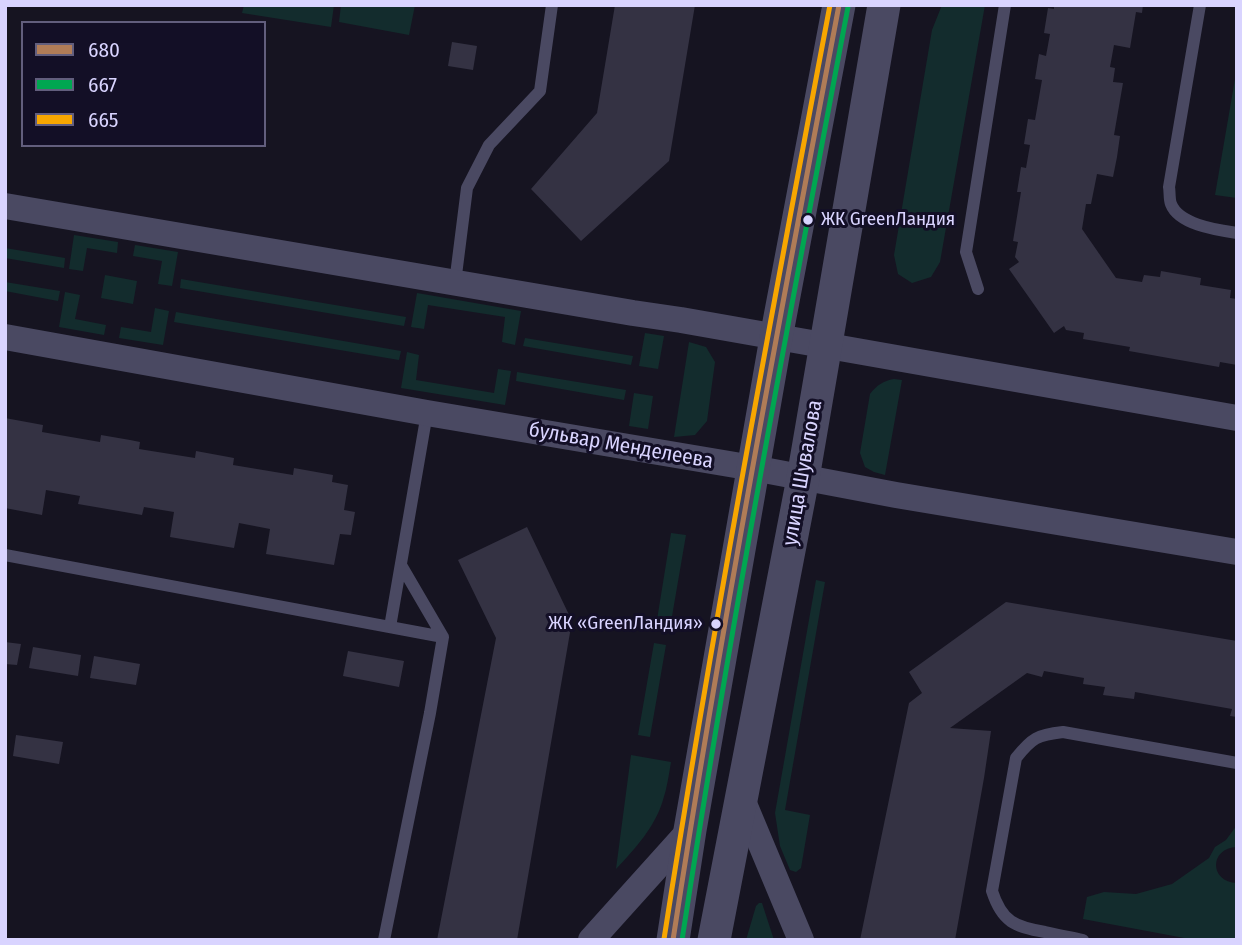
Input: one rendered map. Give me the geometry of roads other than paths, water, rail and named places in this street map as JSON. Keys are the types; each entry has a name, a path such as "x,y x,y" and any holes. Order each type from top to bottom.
{"street":[{"name":"улица Шувалова","path":"714,940 803,478 884,5"},
{"path":"673,940 753,468 837,8"},
{"path":"5,206 681,320 1237,418"},
{"name":"бульвар Менделеева","path":"5,337 427,413 1237,552"},
{"path":"742,799 801,940"},
{"path":"591,940 690,830"}],"lane":[{"path":"455,283 467,188 489,145 540,91 552,5"},
{"path":"978,289 966,252 1005,5"},
{"path":"1200,5 1169,187 1171,205 1200,227 1237,233"},
{"path":"390,628 427,413"},
{"path":"5,555 443,637"},
{"path":"384,940 443,637 401,565"},
{"path":"1083,940 1023,928 1012,922 999,909 992,891 1016,758 1030,741 1046,734 1063,732 1237,763"}],"place":[{"name":"ЖК GreenЛандия","path":"808,220"},
{"name":"ЖК «GreenЛандия»","path":"716,624"}]}
